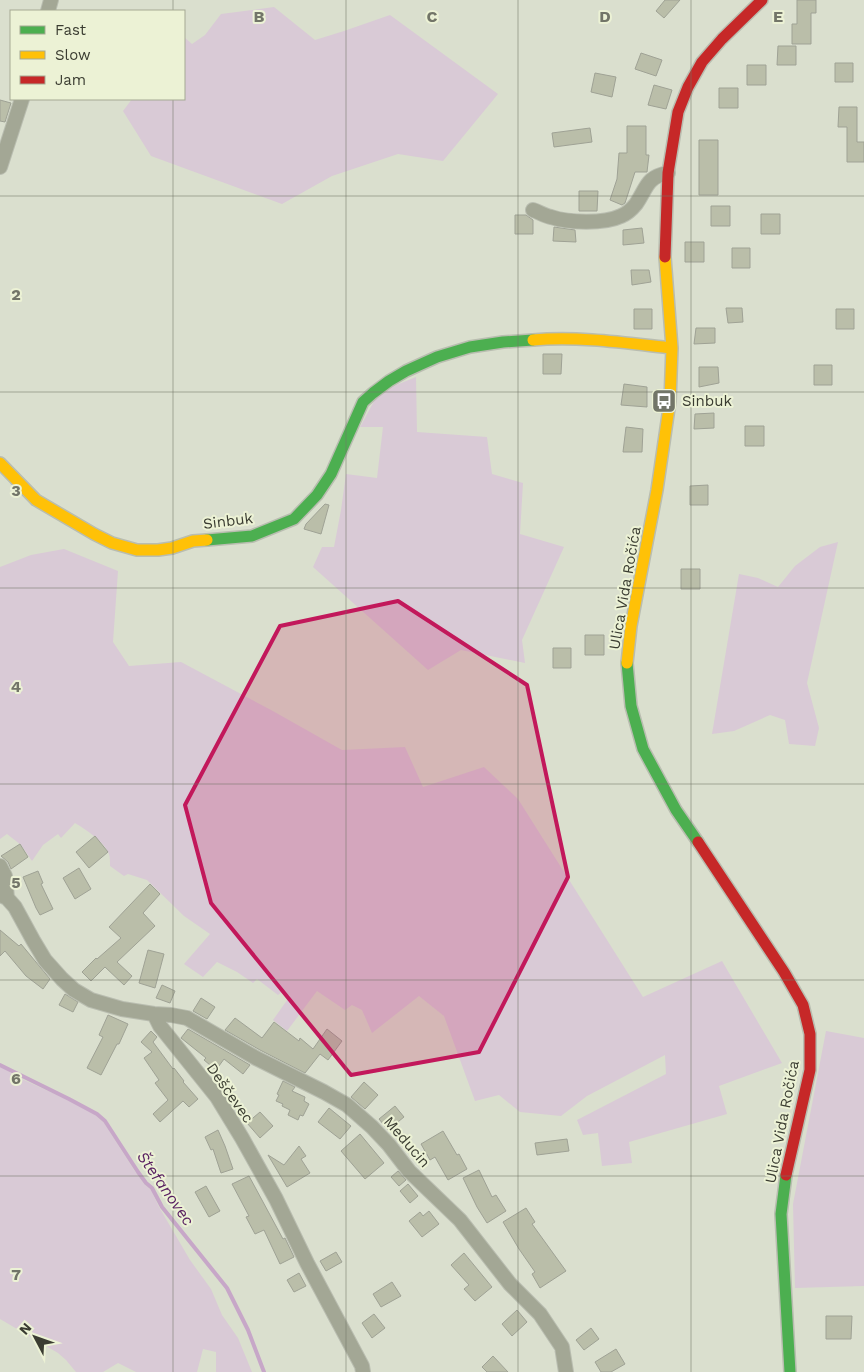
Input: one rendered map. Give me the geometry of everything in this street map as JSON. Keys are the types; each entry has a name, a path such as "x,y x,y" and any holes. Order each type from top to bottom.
{"main road":[{"name":"Ulica Vida Ročića","path":"762,0 722,39 702,62 678,112 668,173 665,254 672,348 670,401 657,490 631,626 627,667 631,706 643,749 676,810 804,1005 810,1034 810,1070 787,1171 782,1214 790,1372"},
{"name":"Sinbuk","path":"0,463 36,500 112,543 137,550 158,550 172,548 192,541 252,536 294,519 322,488 331,474 363,402 371,392 436,357 482,345 514,340 547,338 607,340 672,348"}],"street":[{"path":"0,167 22,100"},
{"path":"533,210 551,218 571,221 593,222 614,219 622,216 636,204 650,181 656,176 668,173"},
{"path":"0,866 5,876 3,897 15,906 45,960 62,980 91,1000 122,1009 154,1014"},
{"name":"Deščevec","path":"154,1014 160,1026 217,1097 242,1138 276,1199 307,1263 355,1352 363,1372"},
{"name":"Meducin","path":"154,1014 187,1018 256,1058 347,1105 372,1127 410,1171 460,1220 510,1284 540,1314 562,1347 566,1372"}],"highlighted area":[{"path":"398,601 527,685 568,877 479,1052 351,1075 211,903 185,805 280,626"}],"shaded area":[{"path":"274,7 315,40 390,15 498,94 443,161 398,154 332,176 282,204 151,156 123,111 131,100 185,100 185,38 192,44 205,35 221,14"},
{"path":"416,377 417,432 487,437 492,474 523,483 520,534 564,547 522,640 525,663 461,650 428,670 313,567 322,547 334,547 346,474 377,478 383,427 360,427 379,392"},
{"path":"838,542 807,683 819,728 815,746 789,744 785,720 770,715 734,731 712,734 739,574 758,578 778,587 795,566 820,547"},
{"path":"64,549 118,571 113,642 129,666 181,662 342,750 405,747 423,787 484,767 518,799 643,997 722,961 782,1063 719,1086 727,1114 629,1142 632,1163 602,1166 598,1133 583,1135 577,1120 666,1074 665,1055 587,1096 561,1116 520,1112 499,1095 475,1101 444,1016 419,996 372,1033 362,1010 352,1005 345,1010 317,991 287,1031 273,1020 290,996 283,991 278,995 257,979 253,983 217,962 203,977 184,964 210,934 184,916 147,880 128,874 124,876 110,866 107,849 99,840 84,829 75,823 61,838 58,834 43,845 32,861 21,845 7,834 0,839 0,567 31,555"},
{"path":"826,1031 864,1038 864,1286 795,1288 793,1204"},
{"path":"0,1064 13,1075 68,1100 94,1114 104,1123 134,1170 151,1190 190,1260 211,1289 222,1315 238,1338 252,1372 216,1372 216,1352 203,1349 197,1372 136,1372 118,1363 103,1372 76,1372 58,1353 0,1319"}],"building":[{"path":"665,0 680,0 664,18 656,11"},
{"path":"797,0 816,0 816,13 811,13 811,44 792,44 792,24 797,24"},
{"path":"778,46 796,46 796,65 777,65"},
{"path":"641,53 662,60 656,76 635,69"},
{"path":"835,63 853,63 853,82 835,82"},
{"path":"747,65 766,65 766,85 747,85"},
{"path":"595,73 616,77 612,97 591,92"},
{"path":"654,85 672,90 666,109 648,105"},
{"path":"719,88 738,88 738,108 719,108"},
{"path":"0,100 11,103 5,122 0,121"},
{"path":"839,107 857,107 857,142 864,142 864,162 847,162 847,127 838,127"},
{"path":"627,126 646,126 646,155 649,155 647,172 635,172 625,203 622,205 610,200 617,179 619,153 627,153"},
{"path":"590,128 592,142 554,147 552,133"},
{"path":"699,140 718,140 718,195 699,195"},
{"path":"579,191 598,191 597,211 579,211"},
{"path":"711,206 730,206 730,226 711,226"},
{"path":"761,214 780,214 780,234 761,234"},
{"path":"515,215 526,215 533,220 533,234 515,234"},
{"path":"554,227 575,230 576,242 553,241"},
{"path":"642,228 644,243 623,245 623,230"},
{"path":"685,242 704,242 704,262 685,262"},
{"path":"732,248 750,248 750,268 732,268"},
{"path":"631,270 649,270 651,282 632,285"},
{"path":"726,308 742,308 743,322 728,323"},
{"path":"634,309 652,309 652,329 634,329"},
{"path":"836,309 854,309 854,329 836,329"},
{"path":"696,328 715,328 715,343 694,344"},
{"path":"543,354 562,354 561,374 543,374"},
{"path":"814,365 832,365 832,385 814,385"},
{"path":"699,367 718,367 719,383 699,387"},
{"path":"624,384 647,387 647,407 621,405"},
{"path":"714,413 714,428 694,429 695,414"},
{"path":"745,426 764,426 764,446 745,446"},
{"path":"626,427 643,429 642,452 623,452"},
{"path":"708,485 708,505 690,505 690,486"},
{"path":"325,504 329,505 321,534 304,529 306,524"},
{"path":"681,569 700,569 700,589 681,589"},
{"path":"585,635 604,635 604,655 585,655"},
{"path":"553,648 571,648 571,668 553,668"},
{"path":"95,836 108,852 89,868 76,852"},
{"path":"20,844 28,857 11,869 8,862 1,856"},
{"path":"79,868 91,889 75,899 63,878"},
{"path":"38,871 43,883 41,884 53,909 40,915 23,877"},
{"path":"150,884 160,894 143,913 155,926 117,962 132,976 124,985 105,967 91,981 82,972 121,938 109,927"},
{"path":"0,930 19,946 21,944 50,979 43,989 26,976 5,951 0,956"},
{"path":"148,950 164,954 155,988 139,983"},
{"path":"162,985 175,991 170,1003 156,998"},
{"path":"65,994 78,1002 73,1012 59,1005"},
{"path":"201,998 215,1007 207,1019 193,1011"},
{"path":"108,1015 128,1024 101,1075 87,1068 103,1037 99,1035"},
{"path":"235,1018 262,1038 274,1022 299,1041 300,1038 313,1049 327,1029 342,1041 328,1060 320,1054 305,1073 225,1030"},
{"path":"188,1029 250,1065 243,1074 224,1059 216,1070 204,1060 206,1058 181,1038"},
{"path":"151,1031 157,1037 153,1042 198,1099 189,1107 183,1101 160,1122 153,1114 168,1100 155,1083 159,1080 144,1058 152,1052 141,1042"},
{"path":"283,1081 295,1087 292,1091 305,1097 304,1101 309,1104 303,1116 300,1115 298,1120 288,1115 290,1110 276,1101"},
{"path":"364,1082 378,1095 365,1109 351,1097"},
{"path":"395,1106 404,1117 388,1130 379,1119"},
{"path":"329,1108 351,1126 340,1139 318,1122"},
{"path":"260,1112 273,1126 260,1138 247,1123"},
{"path":"218,1130 233,1169 221,1173 213,1149 211,1150 205,1137"},
{"path":"443,1131 467,1169 448,1180 435,1157 430,1160 421,1144"},
{"path":"360,1134 384,1163 365,1179 341,1151"},
{"path":"567,1139 569,1151 537,1155 535,1143"},
{"path":"299,1146 306,1156 301,1159 310,1173 287,1187 268,1155 284,1165"},
{"path":"479,1170 492,1197 496,1195 506,1211 487,1223 463,1178"},
{"path":"398,1171 406,1180 399,1186 391,1177"},
{"path":"249,1176 294,1257 280,1264 264,1230 255,1234 246,1217 249,1216 232,1184"},
{"path":"408,1184 418,1196 410,1203 400,1191"},
{"path":"206,1186 220,1211 209,1217 195,1192"},
{"path":"526,1208 535,1222 532,1224 566,1271 540,1288 532,1274 535,1272 503,1222"},
{"path":"429,1211 439,1224 422,1237 409,1221 420,1212 423,1216"},
{"path":"336,1252 342,1262 326,1271 320,1261"},
{"path":"464,1253 492,1287 475,1301 464,1289 469,1285 451,1265"},
{"path":"299,1273 306,1286 294,1292 287,1280"},
{"path":"392,1282 401,1296 381,1307 373,1294"},
{"path":"517,1310 527,1322 512,1336 502,1324"},
{"path":"374,1314 385,1328 372,1338 362,1323"},
{"path":"826,1316 852,1316 851,1339 826,1339"},
{"path":"591,1328 599,1339 584,1350 576,1340"},
{"path":"616,1349 625,1364 611,1372 601,1372 595,1362"},
{"path":"493,1356 508,1372 487,1372 482,1367"}],"waterway":[{"name":"Štefanovec","path":"0,1065 69,1099 97,1114 105,1121 138,1172 152,1188 162,1207 227,1288 248,1330 264,1372"}],"traffic: fast":[{"path":"207,540 252,536 294,519 317,495 331,474 363,402 389,381 437,357 470,347 533,340"},
{"path":"627,663 631,706 643,749 676,810 698,842"},
{"path":"786,1175 781,1214 790,1372"}],"traffic: slow":[{"path":"627,663 631,626 657,490 670,401 672,348 665,257"},
{"path":"533,340 585,339 672,348"},
{"path":"0,463 36,500 112,543 137,550 158,550 172,548 193,541 207,540"}],"traffic: jam":[{"path":"665,257 668,173 678,112 688,87 702,62 722,39 762,0"},
{"path":"698,842 784,972 803,1005 810,1034 810,1070 786,1175"}],"place":[{"name":"Sinbuk","path":"664,401"}]}
